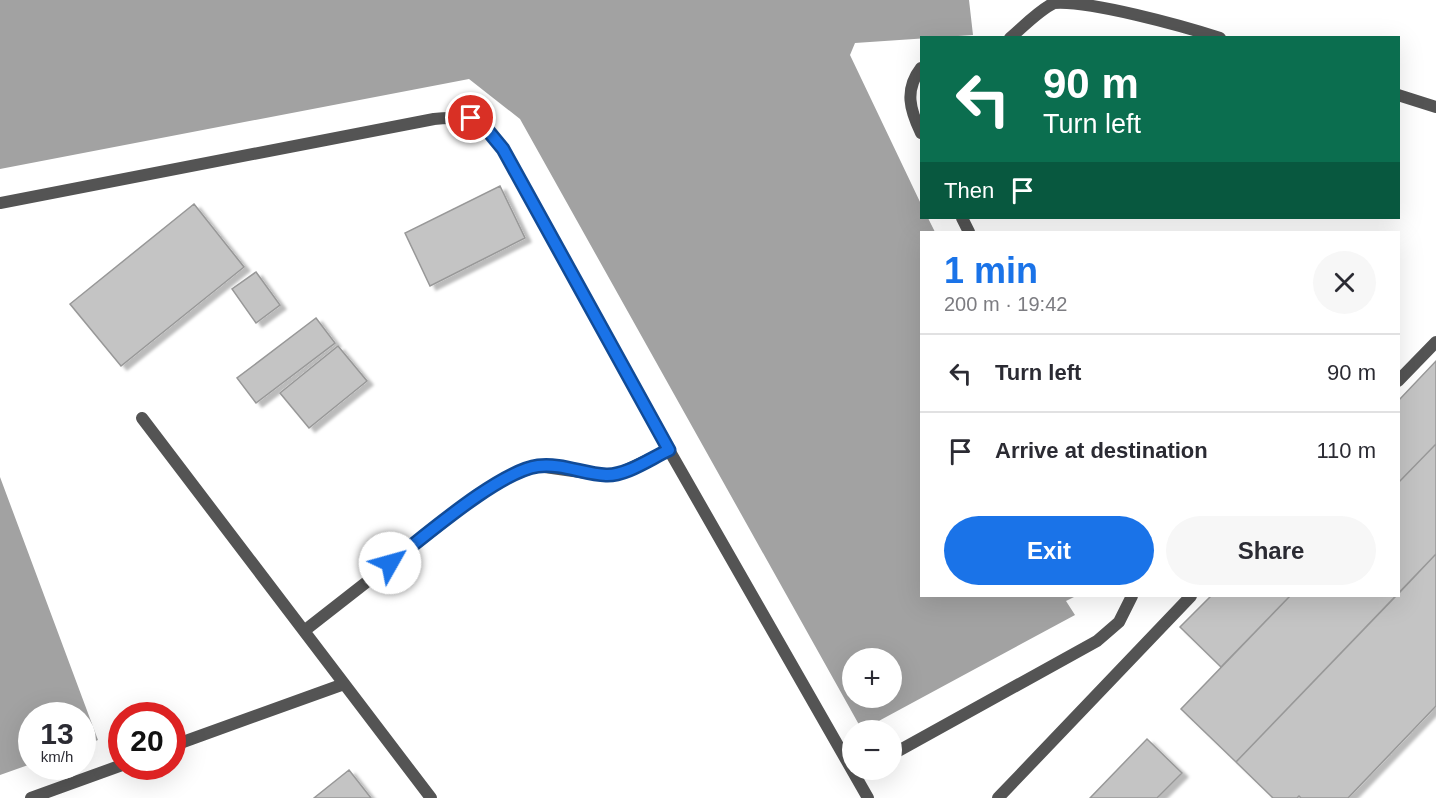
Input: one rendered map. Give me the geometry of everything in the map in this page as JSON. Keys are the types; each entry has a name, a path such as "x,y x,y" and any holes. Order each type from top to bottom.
{"lane":[{"path":"1013,36 1054,3 1086,0 1116,4 1214,36"},
{"path":"920,69 912,79 909,103 920,131"},
{"path":"1400,96 1436,107"},
{"path":"0,203 434,119 456,116 471,118 489,132 503,149 669,450 842,743"},
{"path":"1400,379 1436,342"},
{"path":"142,418 431,798"},
{"path":"304,631 478,495 517,473 538,466 608,476 620,473 669,450"},
{"path":"902,749 1097,641 1119,622 1132,597"},
{"path":"998,798 1190,597"},
{"path":"186,741 344,684"},
{"path":"31,798 108,770"},
{"path":"862,780 868,798"}],"shaded area":[{"path":"0,0 969,0 973,35 920,36 920,39 855,43 850,55 920,202 920,219 928,219 934,231 920,231 920,597 1074,597 1066,601 1075,615 881,720 856,720 850,708 902,708 902,648 842,648 842,694 520,119 469,79 0,169"},
{"path":"0,477 84,702 18,702 18,769 0,775"}],"building":[{"path":"500,186 525,238 430,286 405,233"},
{"path":"194,204 244,267 121,366 70,304"},
{"path":"256,272 280,305 256,323 232,289"},
{"path":"316,318 335,343 256,403 237,378"},
{"path":"338,346 367,381 309,428 280,393"},
{"path":"1436,361 1436,444 1400,481 1400,399"},
{"path":"1436,444 1436,554 1400,592 1400,481"},
{"path":"1436,554 1436,706 1348,798 1301,798 1299,796 1297,798 1273,798 1236,762 1395,597 1400,597 1400,591"},
{"path":"1210,597 1289,597 1221,667 1180,627"},
{"path":"1289,597 1395,597 1236,762 1181,709"},
{"path":"1147,739 1182,773 1157,798 1090,798"},
{"path":"349,770 371,798 314,798"}],"route":[{"path":"390,563 478,495 517,473 538,466 608,476 620,473 669,450 503,149 489,132 471,118"}]}
